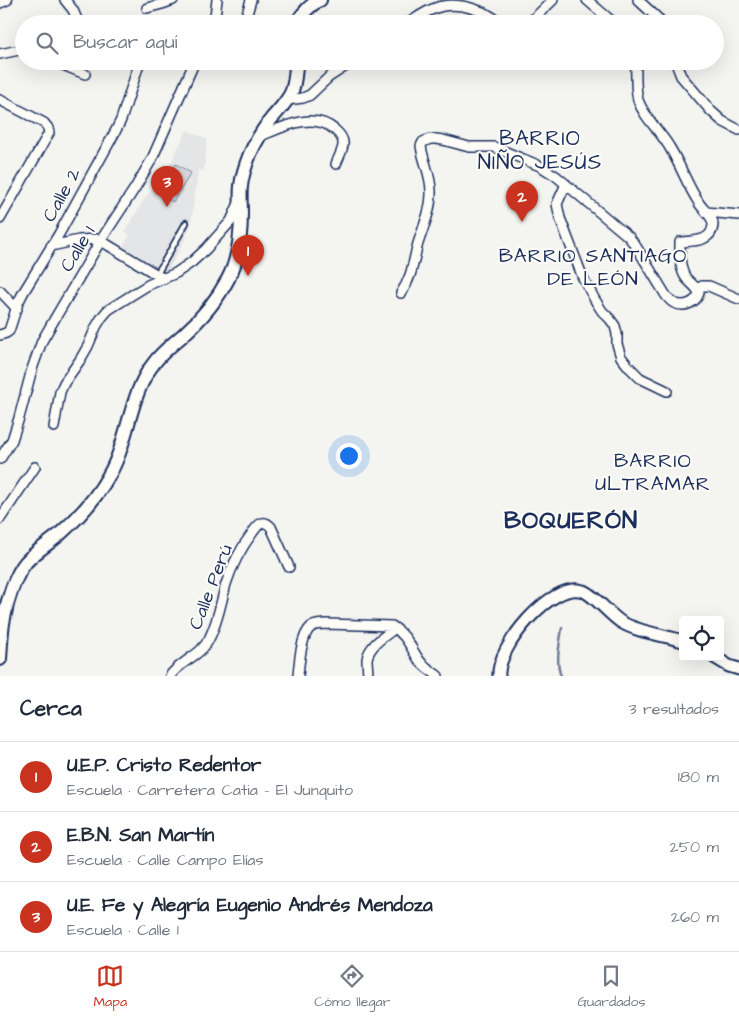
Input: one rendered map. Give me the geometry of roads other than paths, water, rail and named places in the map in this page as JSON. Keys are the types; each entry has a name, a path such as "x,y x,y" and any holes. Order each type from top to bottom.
{"main road":[{"path":"301,15 307,8 320,0"},
{"path":"0,659 4,618 15,582 22,567 75,520 98,492 116,461 136,400 153,364 209,308 229,278 236,259 240,235 241,185 250,155 258,138 292,92 296,70"}],"street":[{"path":"0,3 7,0"},
{"path":"65,0 74,15"},
{"path":"147,8 173,0"},
{"path":"215,15 217,0"},
{"path":"247,15 251,0"},
{"path":"537,15 553,0"},
{"path":"587,0 605,15"},
{"path":"638,0 654,15"},
{"path":"421,15 434,8 454,5 471,8 489,15"},
{"path":"0,54 15,51"},
{"path":"75,70 85,74"},
{"name":"Calle 2","path":"0,335 6,334 9,331 23,293 59,234 115,132 121,120 137,70"},
{"name":"Calle 1","path":"0,459 12,440 42,341 152,159 192,70"},
{"path":"287,100 310,95 328,76 338,70"},
{"path":"401,293 413,269 430,201 430,182 422,146 423,142 430,139 443,140 469,147 494,147 549,170 629,237 670,300 675,304 681,305 694,302 699,293 684,274 680,261 680,242 706,238 711,233 714,221 699,204 686,183 670,147 646,115 638,100 636,70"},
{"path":"679,70 681,76 722,122 739,130"},
{"path":"0,219 48,135 48,128 44,123 1,103"},
{"path":"258,138 299,122 321,122 336,130 344,142 336,164"},
{"path":"566,184 556,204 560,218 583,278 602,311 615,326 621,357 640,378 667,391"},
{"path":"54,426 60,392 88,346 102,317 108,310 160,276 183,269 206,249 231,220 241,200"},
{"path":"706,212 739,215"},
{"path":"51,246 79,240 102,240 160,276"},
{"path":"698,290 702,286 709,286 739,299"},
{"path":"0,292 17,309"},
{"path":"0,519 35,467"},
{"name":"Calle Perú","path":"170,676 181,664 204,648 218,616 234,564 244,544 258,524 263,523 270,526 289,567"},
{"path":"499,676 499,668 505,653 520,628 535,610 547,601 569,590 585,592 614,618 634,628 679,640"},
{"path":"298,676 304,637 311,627 317,624 392,626 405,637 419,660 438,676"},
{"path":"368,676 367,660 369,653 380,639 395,628"},
{"path":"721,661 739,669"}],"lane":[{"path":"160,276 186,223"}],"waterway":[{"path":"561,676 558,659 562,628"}],"place":[{"name":"U.E. Fe y Alegría Eugenio Andrés Mendoza","path":"167,207"},
{"name":"E.B.N. San Martín","path":"522,222"},
{"name":"U.E.P. Cristo Redentor","path":"248,276"}],"district":[{"name":"BARRIO NIÑO JESÚS","path":"540,150"},
{"name":"BARRIO SANTIAGO DE LEÓN","path":"593,268"},
{"name":"BARRIO ULTRAMAR","path":"653,472"},
{"name":"BOQUERÓN","path":"571,521"}]}
